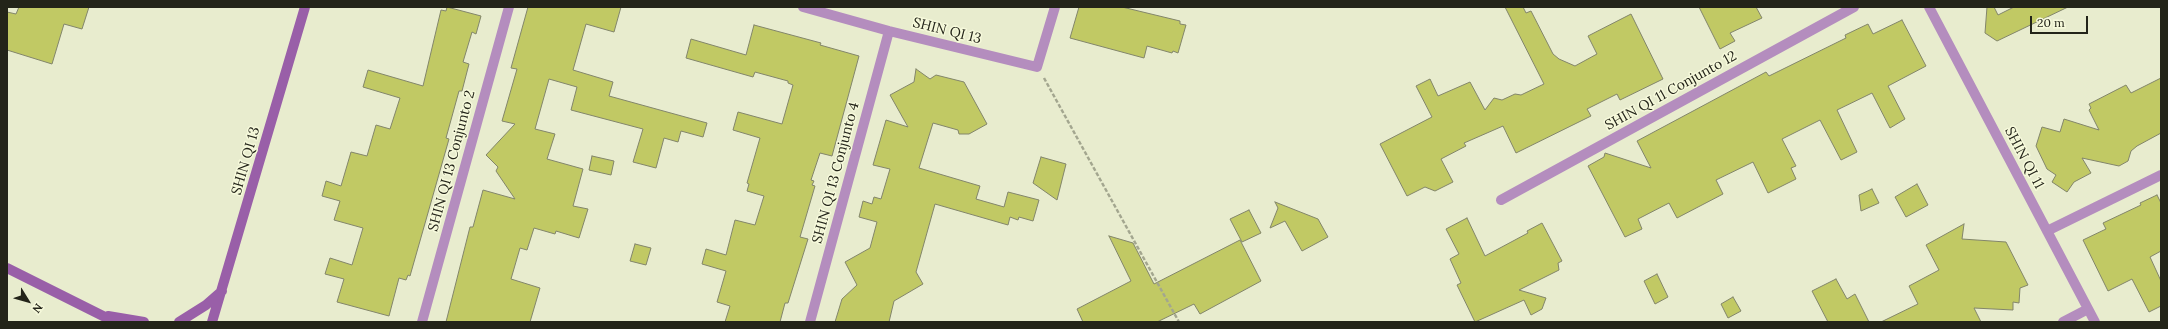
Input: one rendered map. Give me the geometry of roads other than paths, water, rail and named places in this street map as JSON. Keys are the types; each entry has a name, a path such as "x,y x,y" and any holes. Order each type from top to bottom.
{"street":[{"name":"SHIN QI 13","path":"212,322 305,7"},
{"name":"SHIN QI 13 Conjunto 2","path":"422,322 508,7"},
{"name":"SHIN QI 13","path":"803,7 889,31 1038,67 1055,7"},
{"name":"SHIN QI 11 Conjunto 12","path":"1501,200 1854,7"},
{"name":"SHIN QI 11","path":"1929,7 2095,322"},
{"name":"SHIN QI 13 Conjunto 4","path":"810,322 889,31"},
{"path":"2047,231 2161,175"},
{"path":"7,268 115,322"},
{"path":"179,322 206,305 222,291"},
{"path":"2063,322 2088,308"},
{"path":"104,316 144,322"}]}
